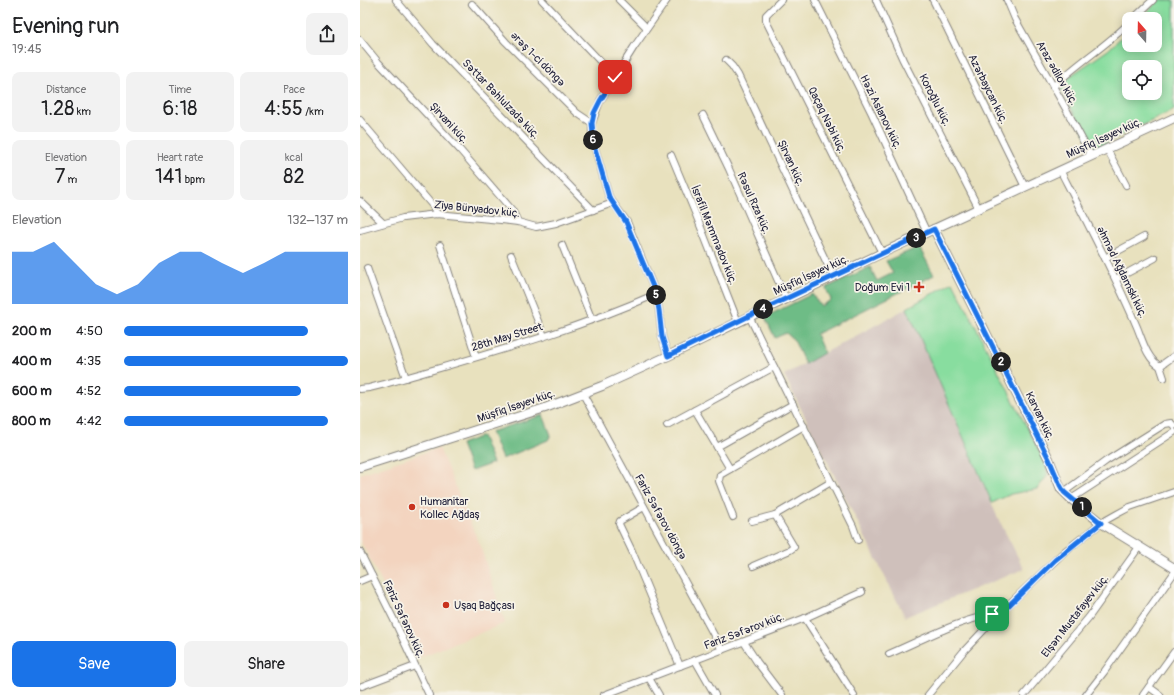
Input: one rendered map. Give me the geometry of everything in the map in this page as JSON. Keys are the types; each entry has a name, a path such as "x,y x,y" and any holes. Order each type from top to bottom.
{"street":[{"name":"Səttar Bəhlulzadə küç.","path":"396,0 433,44 593,210"},
{"path":"542,0 615,77"},
{"path":"619,0 647,28"},
{"path":"667,0 600,101 592,123 594,145 606,188 613,203 626,222 656,294 662,337 668,356"},
{"name":"Qaçaq Nəbi küç.","path":"781,0 766,15 766,21 882,253"},
{"name":"Həzi Aslanov küç.","path":"815,0 931,231"},
{"name":"Koroğlu küç.","path":"876,0 903,60 979,209"},
{"name":"Azərbaycan küç.","path":"933,0 1025,187"},
{"name":"Araz Ədilov küç.","path":"1008,0 1015,19 1091,156"},
{"path":"1140,12 1153,0"},
{"name":"Ərəş 1-ci döngə","path":"472,4 506,42 577,113 592,123"},
{"path":"1053,87 1062,77 1098,51 1122,29"},
{"name":"Şirvani küç.","path":"360,40 378,62 460,150 512,210 518,222"},
{"name":"Şirvan küç.","path":"726,60 738,75 833,276"},
{"name":"Rəsul Rza küç.","path":"703,115 729,169 786,299"},
{"name":"Müşfiq İsayev küç.","path":"360,467 512,419 583,394 668,356 833,276 1174,118"},
{"path":"360,120 432,205 437,214"},
{"path":"1107,149 1126,185"},
{"name":"İsrafil Məmmədov küç.","path":"671,156 738,322"},
{"name":"Əhməd Ağdamski küç.","path":"1060,170 1116,279 1147,350 1155,363 1160,366"},
{"path":"360,201 383,223"},
{"name":"Ziya Bünyadov küç.","path":"360,230 403,218 437,214 518,222 530,226 543,226 613,203"},
{"name":"Karvan küç.","path":"931,231 1035,430 1064,492 1101,523 1174,568"},
{"path":"1105,258 1144,237"},
{"path":"440,244 476,357"},
{"path":"562,245 592,320"},
{"path":"511,255 544,336"},
{"path":"1116,279 1155,258"},
{"path":"367,268 406,378"},
{"name":"28th May Street","path":"360,389 406,378 544,336 618,311 656,294"},
{"path":"749,316 853,526 858,540"},
{"path":"1164,378 1160,366 1174,356"},
{"path":"667,425 774,367"},
{"name":"Fariz Səfərov döngə","path":"583,394 722,650"},
{"path":"717,447 793,404"},
{"path":"695,410 730,469"},
{"path":"1064,492 1106,460 1165,424 1171,423 1174,426"},
{"path":"733,517 718,477 804,426"},
{"path":"1071,499 1174,432"},
{"path":"752,522 775,516 831,482"},
{"path":"928,695 963,652 1055,560 1101,523 1130,507 1174,492"},
{"path":"644,507 620,521 619,524 680,666"},
{"path":"753,566 794,547 775,516"},
{"name":"Elşən Mustafayev küç.","path":"1024,695 1089,617 1139,547"},
{"name":"Fariz Səfərov küç.","path":"360,552 429,695"},
{"path":"1086,695 1174,573"},
{"path":"360,581 372,576"},
{"name":"Fariz Səfərov küç.","path":"604,695 805,618 862,592"},
{"path":"889,654 967,621 1000,614"},
{"path":"805,618 854,695"},
{"path":"744,642 782,695"},
{"path":"1143,695 1174,652"},
{"path":"695,660 715,695"},
{"path":"362,686 415,666"},
{"path":"649,678 659,695"},
{"path":"1149,687 1160,695"}],"shaded area":[{"path":"907,308 997,516 1024,569 905,617 784,375"},
{"path":"439,448 481,548 505,623 420,657 360,540 360,474"}],"green space":[{"path":"1159,0 1174,0 1174,110 1093,149 1061,89 1063,81 1108,50 1122,37 1122,52 1162,52 1162,12 1147,12"},
{"path":"919,247 934,275 816,334 824,353 805,364 794,340 786,333 775,338 765,317 812,294 821,306 831,300 826,288 870,267 877,281 893,273 886,261"},
{"path":"953,282 1045,463 1048,475 1037,489 1011,494 992,503 907,308"},
{"path":"543,415 551,435 548,440 502,459 491,432"},
{"path":"482,436 493,463 471,471 461,444"}],"place":[{"name":"Doğum Evi 1","path":"919,287"},
{"name":"Humanitar Kollec Ağdaş","path":"412,507"},
{"name":"Uşaq Bağçası","path":"446,605"}],"route":[{"path":"615,77 594,113 592,134 594,145 609,197 626,222 656,294 662,337 668,356 934,229 1049,459 1061,489 1101,523 1055,560 1000,614 992,614"}]}
